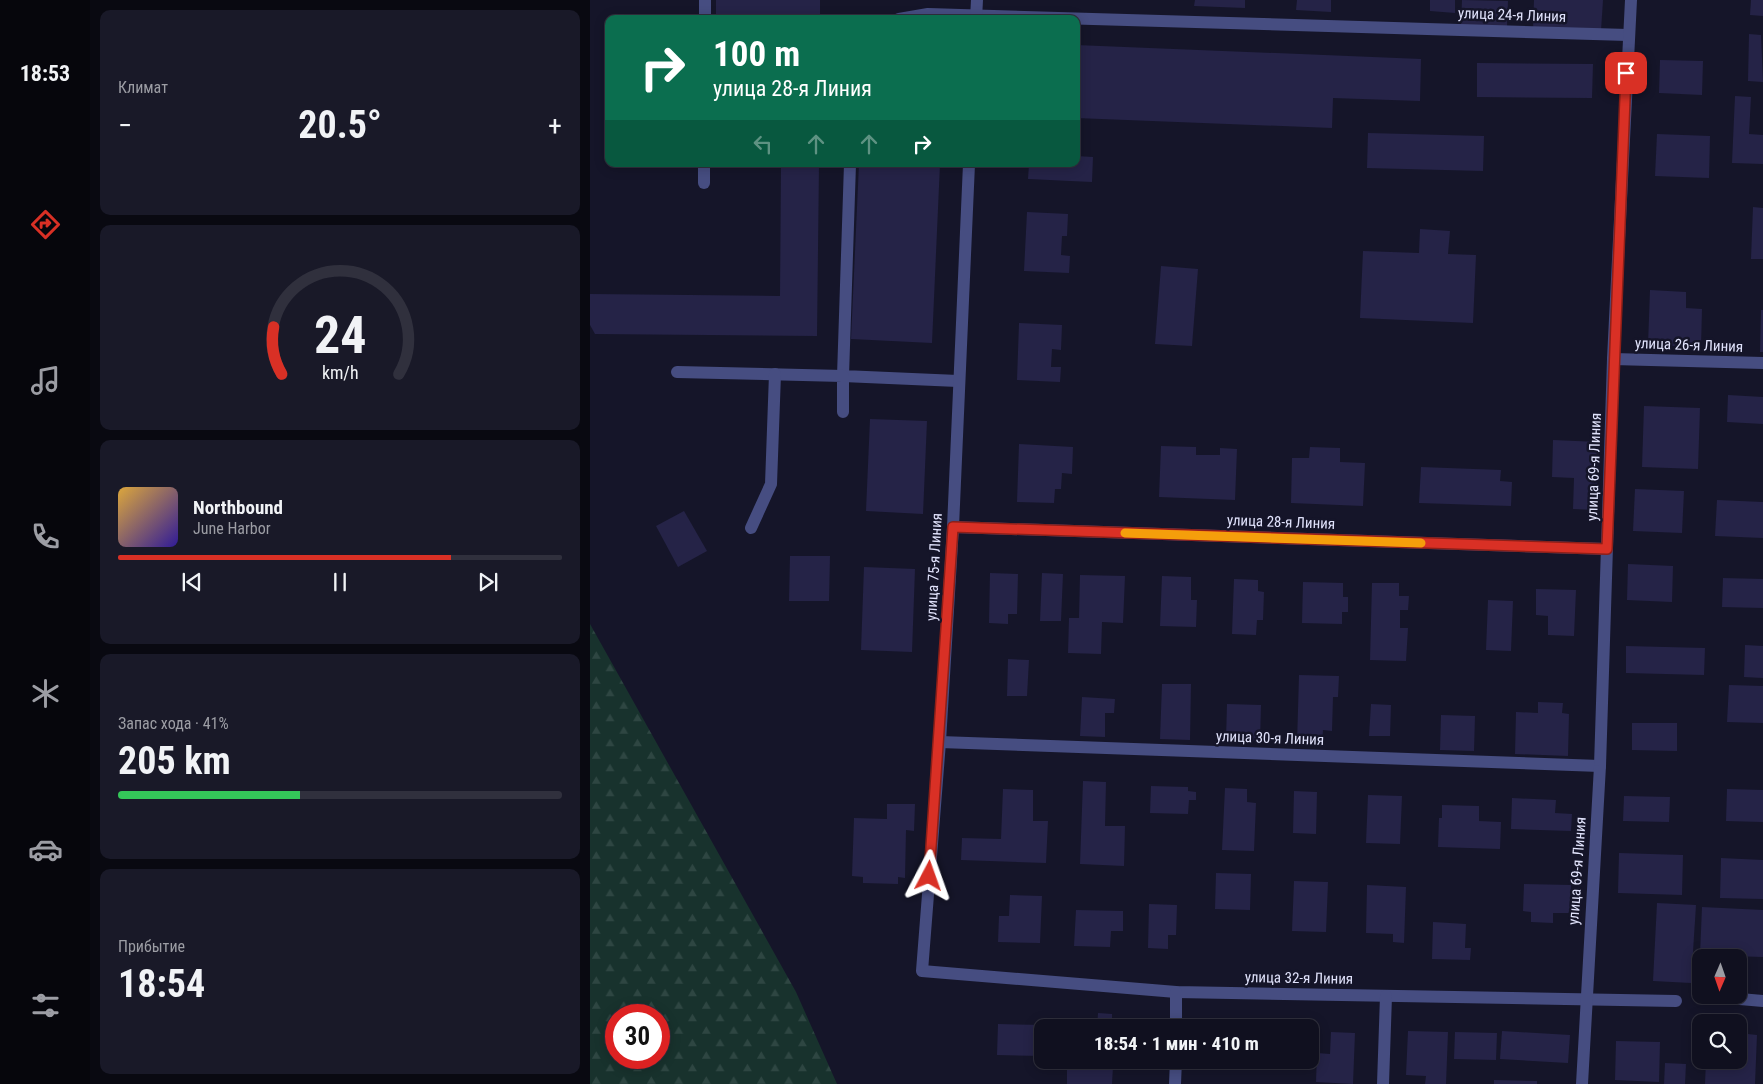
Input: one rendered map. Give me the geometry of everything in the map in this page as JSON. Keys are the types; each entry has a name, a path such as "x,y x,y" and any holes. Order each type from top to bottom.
{"street":[{"path":"705,0 705,15"},
{"path":"976,15 977,0"},
{"name":"улица 69-я Линия","path":"1582,1084 1600,766 1613,359 1631,0"},
{"name":"улица 24-я Линия","path":"922,15 944,15"},
{"name":"улица 24-я Линия","path":"1080,20 1628,35"},
{"path":"704,167 704,183"},
{"path":"843,412 850,167"},
{"name":"улица 75-я Линия","path":"922,971 940,742 953,527 969,167"},
{"name":"улица 26-я Линия","path":"1613,359 1763,363"},
{"path":"677,372 958,381"},
{"path":"751,528 771,484 775,374"},
{"name":"улица 28-я Линия","path":"953,527 1607,549"},
{"name":"улица 30-я Линия","path":"940,742 1600,766"},
{"name":"улица 32-я Линия","path":"922,971 1176,992 1586,997 1676,1000"},
{"path":"1176,992 1176,1019"},
{"path":"1383,1084 1386,996"},
{"path":"1748,1000 1763,1001"},
{"path":"1175,1084 1176,1069"}],"green space":[{"path":"590,624 796,992 837,1084 590,1084"}],"building":[{"path":"716,0 820,0 820,15 716,15"},
{"path":"1195,0 1245,0 1245,8 1194,6"},
{"path":"1297,0 1331,0 1331,12 1296,10"},
{"path":"1430,0 1455,0 1455,13 1430,11"},
{"path":"1462,0 1508,1 1507,27 1461,25"},
{"path":"1534,0 1603,0 1601,31 1533,29"},
{"path":"1751,0 1763,0 1763,16 1750,15"},
{"path":"1749,34 1761,35 1763,82 1748,81"},
{"path":"1080,45 1421,59 1420,101 1333,98 1332,128 1080,118"},
{"path":"1660,60 1703,61 1702,95 1659,93"},
{"path":"1477,63 1593,64 1592,98 1477,97"},
{"path":"1735,96 1751,97 1749,134 1763,135 1763,164 1732,163"},
{"path":"1368,133 1484,136 1483,171 1367,168"},
{"path":"1657,134 1710,136 1709,178 1655,176"},
{"path":"1080,156 1093,157 1092,182 1028,179 1029,167 1080,167"},
{"path":"781,167 819,167 817,336 595,334 590,325 590,294 780,296"},
{"path":"859,167 940,167 932,343 851,339"},
{"path":"1753,207 1763,208 1763,259 1751,259"},
{"path":"1027,212 1068,214 1067,236 1062,236 1061,255 1070,256 1069,273 1024,271"},
{"path":"1420,229 1450,231 1448,254 1476,255 1473,323 1360,318 1363,251 1419,253"},
{"path":"1161,266 1198,269 1192,346 1155,344"},
{"path":"1650,290 1686,292 1686,308 1702,309 1701,347 1648,345"},
{"path":"1761,310 1763,310 1763,352 1760,352"},
{"path":"1019,323 1062,325 1061,350 1052,349 1051,367 1061,367 1060,382 1017,380"},
{"path":"1728,395 1763,397 1763,424 1727,422"},
{"path":"1644,406 1700,408 1698,469 1642,467"},
{"path":"870,419 927,421 923,514 866,511"},
{"path":"1553,440 1599,442 1596,510 1573,509 1574,478 1552,477"},
{"path":"1019,444 1073,447 1072,474 1062,473 1061,489 1055,489 1054,503 1017,502"},
{"path":"1161,446 1196,447 1196,455 1220,455 1220,448 1237,449 1235,500 1159,497"},
{"path":"1310,447 1340,448 1340,462 1365,463 1363,506 1291,503 1292,458 1309,458"},
{"path":"1421,467 1501,470 1500,481 1512,482 1511,506 1419,503"},
{"path":"1635,489 1684,491 1682,533 1633,531"},
{"path":"1717,500 1763,502 1763,538 1715,536"},
{"path":"684,511 707,551 678,567 656,526"},
{"path":"790,556 830,556 829,601 789,601"},
{"path":"1628,564 1673,566 1672,602 1627,600"},
{"path":"864,567 915,569 912,652 861,650"},
{"path":"990,573 1018,574 1017,614 1008,614 1008,624 989,623"},
{"path":"1042,573 1063,574 1061,621 1040,621"},
{"path":"1080,575 1125,576 1123,623 1102,622 1101,654 1068,653 1069,618 1079,618"},
{"path":"1162,576 1191,577 1191,600 1197,600 1196,627 1160,626"},
{"path":"1723,578 1763,579 1763,608 1722,607"},
{"path":"1234,579 1258,580 1258,591 1264,592 1263,620 1257,620 1256,635 1232,634"},
{"path":"1303,582 1343,583 1343,597 1348,597 1348,612 1342,612 1342,624 1302,623"},
{"path":"1372,583 1399,583 1399,596 1409,596 1408,610 1400,610 1400,628 1408,628 1406,661 1370,660"},
{"path":"1536,589 1576,590 1574,636 1548,635 1548,616 1536,615"},
{"path":"1488,600 1513,601 1511,651 1486,650"},
{"path":"1745,645 1763,646 1763,678 1744,677"},
{"path":"1626,646 1705,648 1704,675 1626,673"},
{"path":"1008,659 1029,660 1027,696 1007,696"},
{"path":"1299,675 1339,676 1338,697 1333,697 1332,731 1323,730 1322,744 1297,744"},
{"path":"1162,684 1191,684 1190,740 1160,739"},
{"path":"1729,685 1763,686 1763,723 1727,722"},
{"path":"1082,697 1115,699 1114,713 1105,713 1105,737 1080,736"},
{"path":"1538,702 1563,703 1562,713 1569,714 1568,756 1515,754 1516,712 1538,713"},
{"path":"1227,704 1261,705 1260,741 1226,740"},
{"path":"1371,704 1391,705 1390,736 1369,736"},
{"path":"1441,715 1475,716 1474,751 1440,750"},
{"path":"1632,723 1677,723 1677,751 1632,750"},
{"path":"1083,781 1106,782 1105,826 1125,826 1124,866 1080,864"},
{"path":"1151,786 1188,787 1188,791 1196,792 1196,800 1189,800 1188,814 1150,813"},
{"path":"1225,788 1247,789 1247,802 1256,803 1254,851 1222,850"},
{"path":"1003,789 1033,790 1033,821 1048,821 1046,863 961,860 962,838 1001,839"},
{"path":"1727,789 1763,790 1763,822 1726,821"},
{"path":"1294,791 1317,792 1316,834 1293,833"},
{"path":"1368,795 1402,796 1400,844 1366,843"},
{"path":"1624,796 1670,797 1669,822 1623,821"},
{"path":"1512,798 1556,800 1555,813 1572,814 1571,831 1511,829"},
{"path":"887,804 915,804 914,831 906,830 905,878 898,877 898,884 863,883 863,877 852,876 854,818 887,819"},
{"path":"1442,805 1479,806 1479,821 1501,822 1500,849 1438,847 1439,818 1442,818"},
{"path":"1619,853 1683,855 1682,895 1618,893"},
{"path":"1721,858 1763,860 1763,899 1720,898"},
{"path":"1216,873 1251,874 1250,910 1215,909"},
{"path":"1294,881 1328,882 1326,932 1292,931"},
{"path":"1524,884 1571,885 1570,913 1553,913 1553,923 1531,922 1531,912 1523,911"},
{"path":"1367,885 1406,887 1404,943 1393,942 1393,934 1366,933"},
{"path":"1010,895 1042,896 1040,943 998,942 999,916 1009,916"},
{"path":"1657,903 1696,905 1691,983 1653,981"},
{"path":"1149,904 1177,905 1176,935 1168,935 1168,949 1148,948"},
{"path":"1702,907 1763,910 1763,957 1748,957 1748,949 1700,949"},
{"path":"1076,910 1123,911 1123,931 1111,931 1110,947 1074,946"},
{"path":"1433,922 1466,924 1465,948 1471,948 1470,960 1432,959"},
{"path":"1098,1013 1112,1014 1112,1019 1098,1019"},
{"path":"998,1024 1034,1025 1034,1056 997,1055"},
{"path":"1408,1031 1448,1032 1446,1084 1425,1084 1426,1076 1406,1075"},
{"path":"1502,1031 1570,1035 1568,1063 1500,1059"},
{"path":"1331,1032 1355,1033 1353,1084 1316,1082 1316,1069 1319,1069 1319,1053 1330,1054"},
{"path":"1455,1032 1497,1033 1496,1060 1454,1059"},
{"path":"1747,1034 1757,1035 1755,1084 1705,1084 1706,1069 1747,1069"},
{"path":"1616,1041 1660,1042 1659,1082 1615,1080"},
{"path":"1665,1063 1686,1064 1685,1084 1664,1084"},
{"path":"1067,1069 1113,1069 1112,1084 1067,1084"},
{"path":"1494,1080 1537,1081 1537,1084 1494,1084"}],"slow traffic":[{"path":"1125,533 1421,543"}],"route":[{"path":"929,876 940,742 953,527 1607,549 1613,359 1626,73"}]}
